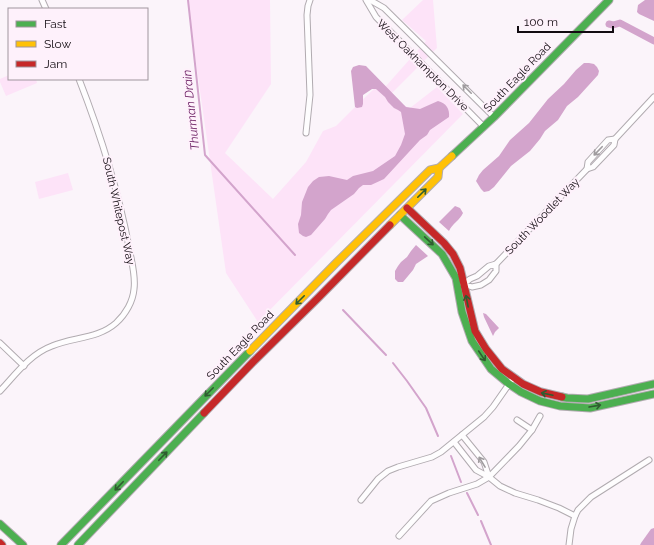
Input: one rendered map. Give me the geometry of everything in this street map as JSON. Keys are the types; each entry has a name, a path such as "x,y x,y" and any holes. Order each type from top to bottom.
{"main road":[{"name":"South Eagle Road","path":"61,545 404,195 430,170 439,168 484,127 609,0"},
{"name":"South Eagle Road","path":"78,545 248,368 438,177 439,168"},
{"path":"335,281 336,271 401,205 404,200 404,195"},
{"path":"407,208 444,243 453,254 460,268 462,312 472,341 491,368 509,384 521,392 540,401 560,406 590,408 654,394"},
{"path":"400,215 442,254 461,285 476,331 486,349 502,369 522,384 541,392 567,398 588,398 654,384"},
{"path":"248,368 249,362 260,350 318,292 321,284 320,279"},
{"path":"0,524 23,545"}],"street":[{"path":"306,133 310,96 307,15 310,0"},
{"name":"West Oakhampton Drive","path":"366,0 376,17 484,127"},
{"name":"West Oakhampton Drive","path":"370,0 384,8 494,117"},
{"name":"South Whitepost Way","path":"0,391 37,353 51,346 106,330 125,314 131,302 134,289 134,276 128,240 104,147 79,80"},
{"name":"South Woodlet Way","path":"461,285 477,276 489,266 496,264 587,169 588,162 608,140 615,139 654,97"},
{"name":"South Woodlet Way","path":"461,285 472,287 481,285 489,280 496,271 496,264"},
{"path":"0,343 24,366"},
{"path":"361,500 378,478 398,467 432,457 454,442 484,417 514,377"},
{"path":"399,536 431,501 449,493 477,484 489,477 519,446 532,430 540,416"},
{"path":"518,420 532,430"},
{"path":"462,435 484,462 489,477"},
{"path":"454,442 476,470 489,477 500,486 515,493 559,508 575,516"},
{"path":"569,545 571,529 578,510 591,497 649,460"}],"shaded area":[{"path":"187,0 270,0 271,84 225,153 273,199 306,162 323,131 336,126 374,89 386,86 426,41 402,20 423,0 433,0 437,48 387,98 410,108 437,87 463,114 258,322 226,273"},
{"path":"645,0 654,0 654,21 637,12 638,5"},
{"path":"584,63 594,64 599,71 598,75 578,97 567,106 558,120 545,131 530,151 511,166 494,187 489,191 484,192 476,181 479,175 499,156 510,140 529,123 548,99"},
{"path":"359,65 366,66 406,107 420,109 438,101 447,107 449,117 430,130 427,135 420,140 384,179 371,185 363,185 354,194 331,210 311,235 306,237 299,233 298,224 301,215 302,202 308,187 313,181 319,177 329,176 347,180 353,176 373,171 395,156 405,134 401,112 394,108 376,89 372,89 363,95 362,107 355,107 351,71 353,67"},
{"path":"8,75 8,80 36,80 37,83 6,96 0,79"},
{"path":"68,173 73,190 39,199 35,182"},
{"path":"455,206 460,208 463,213 449,231 439,222"},
{"path":"416,245 428,256 416,264 403,282 398,282 395,279 395,271"},
{"path":"483,313 486,314 499,328 493,336 484,317"},
{"path":"654,528 654,545 640,545 651,529"}],"waterway":[{"name":"Thurman Drain","path":"188,0 205,155 295,255"},
{"path":"609,24 613,25 620,23 654,41"},
{"name":"Thurman Drain","path":"343,310 386,355"},
{"name":"Thurman Drain","path":"393,363 426,408 438,436"},
{"name":"Thurman Drain","path":"451,456 461,482"},
{"name":"Thurman Drain","path":"467,493 478,515"},
{"name":"Thurman Drain","path":"481,521 491,545"}],"traffic: fast":[{"path":"452,156 494,117 609,0"},
{"path":"400,215 442,254 456,278 462,312 472,341 491,369 509,384 521,392 540,401 560,406 590,408 654,394"},
{"path":"61,545 250,351"},
{"path":"562,397 588,399 654,384"},
{"path":"78,545 204,413"},
{"path":"0,524 23,545"}],"traffic: slow":[{"path":"250,351 430,170 439,168 452,156"},
{"path":"390,225 438,177 439,168"}],"traffic: jam":[{"path":"407,208 444,243 453,254 460,268 475,331 486,349 502,369 523,384 541,392 562,397"},
{"path":"204,413 390,225"}]}
